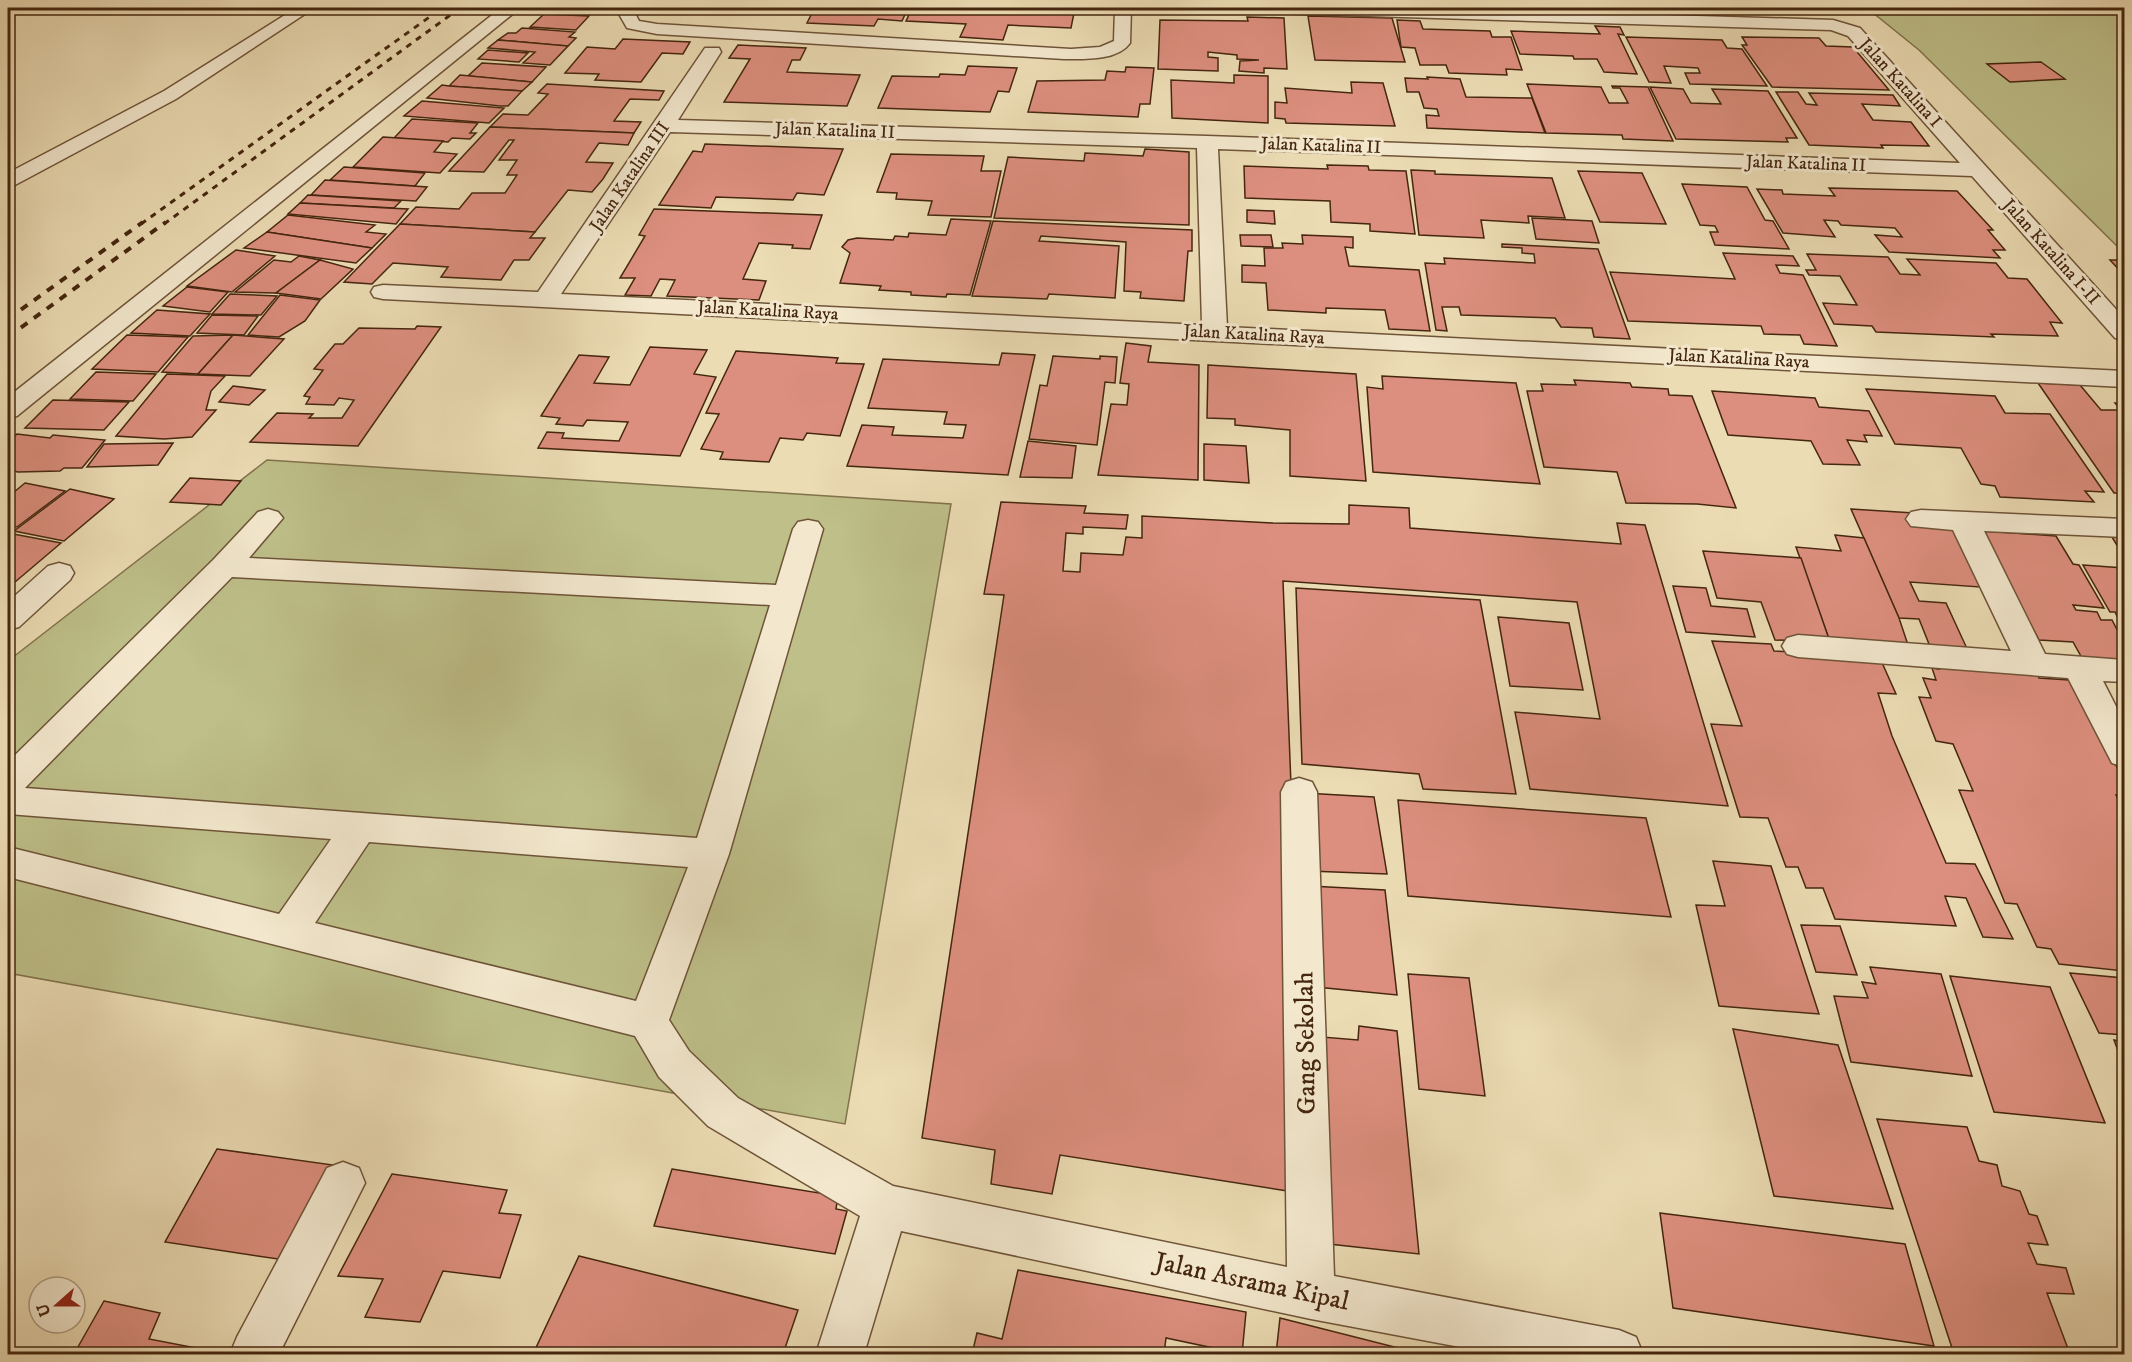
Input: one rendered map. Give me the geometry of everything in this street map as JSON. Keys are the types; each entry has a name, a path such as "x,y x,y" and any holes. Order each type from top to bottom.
{"street":[{"path":"8,410 511,8"},
{"name":"Jalan Katalina I","path":"1268,8 1840,27 1854,32 1977,170"},
{"name":"Jalan Katalina III","path":"546,300 712,52"},
{"name":"Jalan Katalina II","path":"664,126 1207,142 1977,170"},
{"path":"1207,142 1215,333"},
{"name":"Jalan Katalina I-II","path":"1977,170 2124,333"},
{"name":"Jalan Katalina Raya","path":"383,292 2124,379"},
{"path":"8,783 224,567 268,518"},
{"path":"1921,519 2124,528"},
{"path":"1964,521 2034,665"},
{"path":"8,862 648,1022 711,854 808,529"},
{"path":"224,567 789,596"},
{"path":"8,619 59,573"},
{"path":"1798,646 2124,671"},
{"path":"2079,667 2124,754"},
{"name":"Gang Sekolah","path":"1299,792 1311,1295"},
{"path":"8,800 711,854"},
{"path":"288,931 359,828"},
{"name":"Jalan Asrama Kipal","path":"648,1022 674,1064 723,1112 886,1206 1311,1295 1507,1345 1619,1354"},
{"path":"254,1354 343,1183"},
{"path":"840,1354 886,1206"}],"lane":[{"path":"8,181 170,95 306,8"},
{"path":"635,8 627,14 633,25 657,29 1064,54 1094,53 1114,49 1122,43 1123,8"}],"green space":[{"path":"1867,8 2124,8 2124,253 1919,50"},
{"path":"267,460 951,504 845,1124 8,973 8,661"}],"building":[{"path":"538,8 593,8 586,15 534,12"},
{"path":"693,8 730,8 726,12 691,10"},
{"path":"829,8 908,8 902,21 878,19 874,26 807,23 813,11 826,12"},
{"path":"912,8 1050,8 1049,12 1074,13 1071,28 1008,25 1003,40 960,37 966,24 906,21"},
{"path":"1645,8 1691,8 1695,14 1648,13"},
{"path":"1739,8 1835,9 1797,9 1801,13 1741,11"},
{"path":"544,14 589,16 576,30 530,27"},
{"path":"1308,16 1392,18 1405,62 1315,60"},
{"path":"1247,17 1284,18 1287,69 1264,68 1264,73 1239,71 1240,61 1259,60 1237,59 1237,55 1208,52 1208,57 1218,58 1218,71 1158,69 1160,20 1248,21"},
{"path":"1397,20 1420,21 1423,29 1490,31 1492,37 1511,37 1522,70 1506,69 1507,75 1449,73 1446,65 1420,65 1415,48 1401,47"},
{"path":"1595,26 1620,27 1624,35 1618,34 1637,74 1604,72 1597,59 1520,54 1511,31 1600,34"},
{"path":"522,28 575,32 569,37 576,38 568,46 498,40"},
{"path":"1626,37 1722,40 1727,48 1742,49 1767,86 1690,84 1685,73 1700,73 1698,68 1664,66 1671,83 1649,82"},
{"path":"1742,37 1819,38 1826,46 1853,47 1889,90 1772,87 1742,45 1747,45"},
{"path":"623,39 690,42 683,54 662,53 641,82 595,80 599,74 565,73 587,47 615,49"},
{"path":"498,40 568,46 550,65 523,63 535,52 488,48"},
{"path":"738,45 806,48 800,60 792,60 787,72 860,75 847,106 724,102 750,59 729,58"},
{"path":"488,50 528,53 519,62 478,59"},
{"path":"2041,62 2065,79 2010,82 1987,64"},
{"path":"482,63 546,67 532,82 468,76"},
{"path":"968,66 1017,68 1009,92 998,91 990,112 878,108 892,76 965,75"},
{"path":"1126,67 1154,68 1150,104 1140,104 1138,117 1028,112 1037,81 1105,80 1107,71 1125,72"},
{"path":"460,75 532,82 522,91 449,86"},
{"path":"1234,75 1268,76 1268,123 1172,118 1171,80 1234,83"},
{"path":"1427,77 1460,79 1466,97 1532,98 1545,133 1427,128 1426,115 1439,116 1437,109 1424,108 1419,92 1407,92 1405,78 1428,79"},
{"path":"1351,82 1383,83 1395,126 1286,123 1285,119 1275,118 1275,102 1287,103 1285,88 1352,93"},
{"path":"547,84 664,91 659,100 630,99 614,121 641,122 634,133 490,127 503,114 528,115 548,94 538,93"},
{"path":"1527,84 1601,87 1609,103 1628,103 1620,88 1612,86 1648,87 1673,141 1623,139 1622,135 1546,133"},
{"path":"442,85 522,91 508,106 427,98"},
{"path":"1650,87 1683,89 1691,103 1721,104 1712,89 1768,91 1797,138 1786,138 1788,142 1676,139"},
{"path":"1776,92 1798,92 1806,104 1817,105 1809,93 1893,95 1900,106 1862,104 1873,120 1911,122 1929,146 1881,145 1883,148 1809,145"},
{"path":"422,101 504,108 489,123 404,116"},
{"path":"412,119 478,123 470,133 476,133 470,139 452,138 448,142 394,138"},
{"path":"490,127 634,133 628,145 599,143 586,162 613,163 603,179 592,192 568,190 535,232 400,224 416,207 459,209 472,193 505,193 517,175 507,175 517,160 499,160 514,140 509,140 484,172 449,171"},
{"path":"383,137 443,141 434,152 457,154 440,173 353,167"},
{"path":"705,144 843,149 824,195 797,193 793,200 716,197 711,208 659,205 693,151 702,152"},
{"path":"1145,149 1189,152 1189,225 994,218 1008,157 1084,161 1085,153 1143,156"},
{"path":"891,154 984,156 981,171 1001,171 991,217 928,215 932,201 896,199 897,193 877,192"},
{"path":"1327,165 1368,166 1369,170 1406,171 1415,234 1370,231 1370,224 1331,222 1330,201 1245,198 1244,166 1328,169"},
{"path":"344,167 425,173 415,186 330,180"},
{"path":"1411,170 1435,171 1435,174 1552,178 1565,218 1528,216 1529,223 1481,220 1484,238 1419,235"},
{"path":"1578,171 1642,173 1666,224 1600,222"},
{"path":"325,180 427,187 416,201 311,195"},
{"path":"1682,184 1747,187 1765,220 1773,221 1789,249 1715,245 1710,232 1718,232 1715,226 1700,225"},
{"path":"1829,188 1957,191 1993,230 1988,230 2005,250 1993,250 2000,258 1889,252 1875,235 1902,237 1895,228 1841,225 1838,221 1824,220 1835,237 1783,233 1757,189 1782,190 1783,194 1835,196"},
{"path":"308,195 401,201 394,208 300,203"},
{"path":"300,203 408,209 396,224 288,214"},
{"path":"654,209 822,215 810,249 792,248 793,245 759,243 743,279 766,281 759,300 667,296 675,280 660,279 651,296 625,295 635,278 620,278 645,236 639,235"},
{"path":"1247,210 1274,211 1275,224 1247,222"},
{"path":"288,215 375,225 366,232 386,234 372,248 267,232"},
{"path":"1532,218 1592,221 1599,243 1536,239"},
{"path":"951,219 991,221 970,295 947,294 946,297 911,295 911,292 879,290 881,286 840,283 850,253 842,247 848,240 857,238 893,240 895,236 908,237 909,233 946,235"},
{"path":"993,221 1192,230 1192,251 1188,251 1184,301 1140,298 1141,292 1124,291 1126,242 1041,236 1039,241 1119,246 1115,298 1049,294 1047,299 972,296"},
{"path":"400,224 535,232 530,238 545,238 529,260 514,260 501,280 441,277 448,267 393,263 372,284 344,282"},
{"path":"267,232 372,248 356,263 244,248"},
{"path":"1240,235 1271,235 1273,247 1241,246"},
{"path":"1302,235 1353,237 1353,248 1345,247 1349,266 1419,270 1430,331 1389,329 1385,310 1326,308 1326,313 1268,310 1266,283 1242,282 1242,265 1265,266 1264,248 1283,248 1282,243 1303,244"},
{"path":"1502,244 1598,249 1630,339 1594,337 1592,328 1561,327 1555,318 1461,315 1459,307 1442,307 1447,331 1436,330 1425,263 1445,264 1444,258 1535,263 1534,254 1522,253 1522,248 1502,247"},
{"path":"236,250 275,256 232,292 187,286"},
{"path":"1723,253 1793,256 1799,266 1776,265 1780,273 1803,275 1837,346 1804,344 1800,335 1764,334 1761,326 1628,321 1610,272 1735,279"},
{"path":"1807,254 1888,257 1900,274 1920,275 1907,259 1996,263 2008,278 2027,279 2062,323 2050,322 2058,336 1991,334 1994,337 1876,332 1872,326 1834,324 1823,303 1857,305 1840,276 1809,275 1806,270 1816,270"},
{"path":"299,256 320,260 276,293 235,292 274,260 291,262"},
{"path":"320,260 353,269 321,299 276,293"},
{"path":"2110,260 2124,260 2124,275"},
{"path":"187,287 228,292 210,312 163,306"},
{"path":"230,294 277,296 261,315 212,314"},
{"path":"280,295 320,300 305,321 279,337 248,335"},
{"path":"157,310 210,314 190,336 131,333"},
{"path":"212,315 258,316 244,335 197,333"},
{"path":"417,326 441,327 358,446 250,442 277,413 313,414 309,418 342,418 354,400 339,398 334,405 306,404 310,397 304,396 323,370 314,369 335,344 343,344 359,328 415,329"},
{"path":"127,335 188,337 158,372 92,369"},
{"path":"233,335 198,374 162,372 193,336"},
{"path":"233,335 284,339 250,376 198,374"},
{"path":"1126,343 1151,346 1148,362 1199,365 1198,480 1098,475 1111,404 1127,405 1129,384 1120,383"},
{"path":"650,347 707,350 694,374 716,377 680,456 538,448 547,432 564,433 562,438 619,441 628,422 587,420 583,426 556,424 560,418 541,416 579,355 609,357 594,383 630,385"},
{"path":"736,351 838,358 836,363 864,364 840,436 807,433 803,440 780,438 769,462 720,459 723,452 701,449 719,414 706,413"},
{"path":"1002,353 1035,355 1008,475 847,466 862,425 894,427 892,435 963,438 966,425 944,424 947,412 868,408 883,359 999,365"},
{"path":"1053,356 1100,359 1100,356 1117,357 1115,383 1105,382 1097,445 1029,439 1040,385 1047,386"},
{"path":"1208,365 1356,374 1366,481 1290,476 1290,430 1235,425 1235,419 1207,418"},
{"path":"96,372 156,374 133,401 70,399"},
{"path":"167,374 225,376 211,391 206,410 216,410 192,437 164,439 116,436"},
{"path":"1382,376 1516,383 1540,484 1373,472 1367,387 1383,389"},
{"path":"1574,380 1630,383 1632,387 1668,389 1669,395 1692,396 1736,508 1697,504 1626,503 1617,472 1544,467 1527,391 1543,391 1541,384 1576,385"},
{"path":"2038,383 2080,385 2101,410 2121,410 2115,403 2124,403 2124,493 2114,493"},
{"path":"233,386 265,390 249,405 219,402"},
{"path":"1866,389 1995,396 2005,413 2050,414 2104,492 2085,491 2094,502 2000,497 1995,486 1981,484 1961,448 1895,444"},
{"path":"1712,391 1815,398 1819,407 1869,411 1882,436 1864,435 1867,442 1847,440 1860,465 1823,464 1811,441 1728,435"},
{"path":"53,400 129,402 104,430 25,428"},
{"path":"17,434 105,440 82,468 18,472 8,470 8,442"},
{"path":"1028,441 1076,446 1072,478 1020,477"},
{"path":"173,443 158,465 87,467 104,444"},
{"path":"1204,444 1246,446 1249,483 1204,480"},
{"path":"190,478 241,481 221,505 170,502"},
{"path":"25,483 65,491 17,527 8,525 8,497"},
{"path":"70,489 114,499 64,541 14,531"},
{"path":"1001,502 1086,506 1084,513 1128,515 1126,529 1083,527 1083,534 1066,533 1063,571 1080,572 1081,553 1123,555 1126,537 1142,538 1142,516 1273,523 1349,524 1349,505 1409,508 1410,528 1621,544 1617,523 1645,525 1728,806 1530,789 1515,712 1600,719 1577,602 1283,581 1307,1194 1060,1155 1052,1194 991,1184 995,1150 922,1138 1004,595 984,594"},
{"path":"1851,509 1914,513 1962,523 1994,588 1910,582 1919,601 1946,603 1969,653 1931,649 1919,619 1899,618"},
{"path":"1971,530 2056,536 2073,564 2079,565 2104,608 2073,605 2076,610 2097,612 2101,620 2112,620 2124,643 2124,662 2082,658 2073,642 2039,640 2017,599"},
{"path":"2109,532 2124,533 2124,557"},
{"path":"8,533 61,543 8,588"},
{"path":"1835,535 1864,538 1899,618 1909,648 1830,642 1796,547 1841,551"},
{"path":"1703,551 1801,558 1830,642 1775,640 1761,602 1717,598"},
{"path":"2083,565 2124,568 2124,631 2115,612 2110,612"},
{"path":"1673,586 1706,588 1711,606 1747,609 1755,637 1686,632"},
{"path":"1296,588 1480,600 1516,794 1423,789 1419,774 1302,764"},
{"path":"1498,617 1569,623 1583,690 1510,686"},
{"path":"1712,641 1771,644 1774,651 1879,656 1896,694 1878,693 1892,736 1946,863 1975,864 2013,939 1983,937 1966,898 1945,896 1956,926 1835,919 1823,888 1806,888 1798,867 1786,867 1768,818 1740,817 1711,724 1742,726"},
{"path":"1938,662 2035,669 2039,678 2069,680 2124,780 2124,795 2116,795 2124,810 2124,971 2059,964 2051,949 2037,947 2017,904 2005,903 1959,790 1973,791 1953,744 1936,741 1919,697 1931,698 1923,678 1936,680 1932,668 1939,669"},
{"path":"1304,793 1374,797 1387,874 1309,871"},
{"path":"1398,800 1646,818 1671,917 1408,896"},
{"path":"1713,861 1771,866 1819,1014 1719,1006 1696,905 1725,906"},
{"path":"1310,886 1385,890 1397,995 1316,987"},
{"path":"1801,925 1840,926 1857,975 1816,972"},
{"path":"1870,967 1941,974 1972,1076 1851,1062 1834,996 1868,998 1862,982 1876,984"},
{"path":"2070,973 2124,978 2124,1035 2099,1033"},
{"path":"1408,974 1469,978 1485,1096 1419,1089"},
{"path":"1950,976 2050,987 2105,1123 1994,1112"},
{"path":"1359,1026 1397,1031 1419,1254 1329,1244 1322,1037 1358,1040"},
{"path":"1733,1029 1838,1045 1893,1209 1774,1196"},
{"path":"2114,1040 2124,1042 2124,1067"},
{"path":"1877,1119 1967,1127 1979,1161 1997,1165 2002,1186 2020,1191 2029,1214 2037,1216 2048,1245 2028,1243 2037,1264 2066,1268 2074,1294 2047,1293 2070,1354 1954,1354"},
{"path":"217,1149 333,1165 278,1259 165,1242"},
{"path":"672,1169 838,1196 836,1209 847,1211 835,1254 654,1226"},
{"path":"392,1174 507,1190 499,1213 521,1215 500,1278 443,1271 420,1322 365,1317 383,1279 338,1276"},
{"path":"1660,1213 1905,1244 1934,1346 1673,1308"},
{"path":"579,1256 798,1310 783,1354 533,1354"},
{"path":"1018,1270 1246,1312 1242,1354 1166,1338 1164,1354 972,1354 977,1333 1002,1339"},
{"path":"104,1301 160,1313 149,1339 227,1354 74,1354 85,1335 87,1335"},
{"path":"1280,1318 1422,1354 1276,1354"}],"railway":[{"path":"141,224 442,8"},
{"path":"164,224 460,8"},
{"path":"8,319 143,222"},
{"path":"8,337 166,222"}]}
